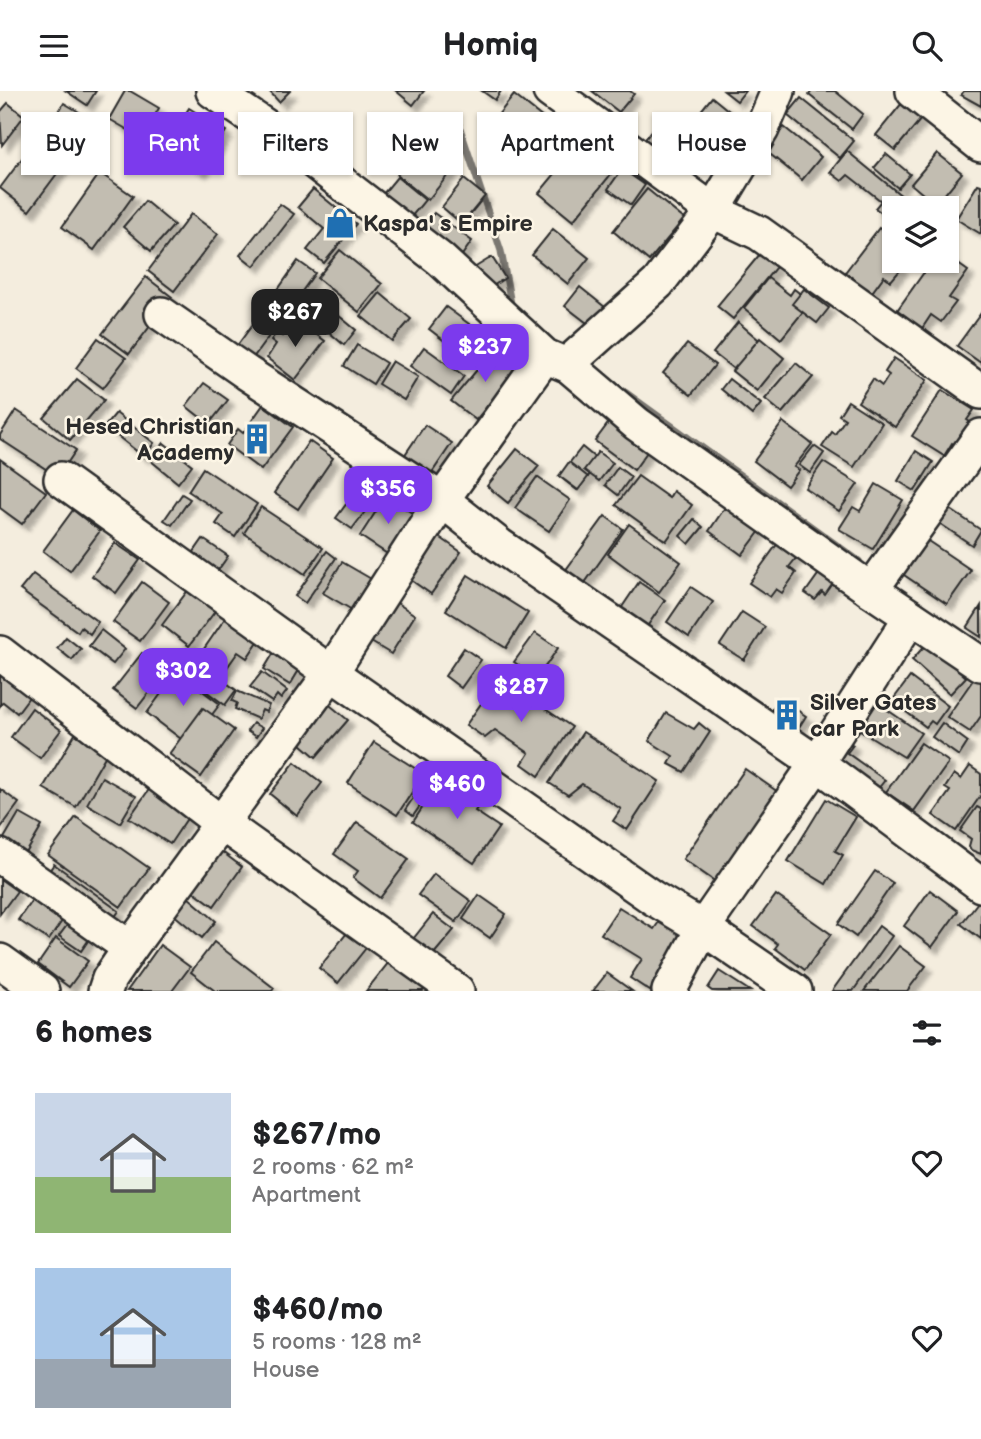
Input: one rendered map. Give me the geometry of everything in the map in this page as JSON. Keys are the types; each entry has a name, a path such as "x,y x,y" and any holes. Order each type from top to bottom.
{"street":[{"path":"213,91 286,140 440,259 557,361 637,424 871,590 981,664"},
{"path":"550,91 713,211 759,233 981,392"},
{"path":"104,991 130,948 331,673 442,500 557,361 573,359 658,283 713,211 762,129 778,91"},
{"path":"913,91 981,145"},
{"path":"162,314 247,373 442,500 499,545 817,763 981,885"},
{"path":"871,590 981,436"},
{"path":"61,479 331,673 653,898 703,928 795,991"},
{"path":"669,991 703,928 817,763 911,617"},
{"path":"0,653 221,823 457,991"},
{"path":"0,856 130,948"},
{"path":"0,961 42,991"}],"building":[{"path":"66,91 96,91 87,105"},
{"path":"125,91 130,91 159,108 157,112 124,112 124,128 110,117"},
{"path":"269,91 290,91 279,102"},
{"path":"396,91 424,91 413,105"},
{"path":"482,91 501,91 495,100"},
{"path":"592,91 630,91 634,94 619,112"},
{"path":"724,91 745,91 737,101"},
{"path":"812,91 835,91 863,114 852,129 809,95"},
{"path":"964,91 981,91 981,106 961,95"},
{"path":"514,95 535,112 500,112"},
{"path":"712,97 730,112 700,112"},
{"path":"801,98 854,141 840,158 787,115"},
{"path":"8,103 21,114 21,120 2,145 0,112"},
{"path":"64,103 79,112 59,112"},
{"path":"902,103 921,119 895,150 876,135"},
{"path":"784,127 821,157 802,180 771,155 771,143"},
{"path":"652,130 652,149 643,142"},
{"path":"847,151 902,196 882,196 882,213 875,208 881,201 848,175 842,181 830,172"},
{"path":"937,153 962,173 943,196 925,196 911,184"},
{"path":"886,154 910,174 898,188 874,168"},
{"path":"21,160 21,175 56,175 29,211 0,188"},
{"path":"99,175 103,175 133,196 94,250 62,227"},
{"path":"397,175 448,175 428,200"},
{"path":"554,175 610,175 573,221 539,193"},
{"path":"618,175 631,175 645,185 631,205 608,189"},
{"path":"397,177 425,200 407,222 378,200"},
{"path":"464,179 485,196 462,224 442,207"},
{"path":"978,184 981,185 981,234 959,221 959,214"},
{"path":"313,189 356,224 324,263 307,250 324,229 298,207"},
{"path":"647,189 684,219 649,261 613,231"},
{"path":"145,201 174,225 151,251 123,227"},
{"path":"280,204 294,214 254,266 240,255"},
{"path":"434,213 472,241 460,258 422,230"},
{"path":"191,214 218,234 174,291 148,271"},
{"path":"879,228 882,230 882,273 898,273 891,281 884,276 870,295 843,275"},
{"path":"553,229 589,258 568,284 532,255"},
{"path":"340,250 382,284 359,312 317,278"},
{"path":"760,254 776,267 733,319 717,306"},
{"path":"492,257 505,278 482,293 469,271"},
{"path":"298,261 315,273 273,332 256,321"},
{"path":"959,265 968,271 949,298 956,302 941,322 931,315 919,333 891,319 924,273 959,273"},
{"path":"146,277 172,297 129,354 102,334"},
{"path":"768,278 790,295 794,289 811,302 781,339 744,308"},
{"path":"580,287 606,308 591,326 565,306"},
{"path":"804,289 829,308 817,323 792,304"},
{"path":"380,293 411,319 392,341 361,316"},
{"path":"315,296 356,330 344,345 303,310"},
{"path":"446,307 480,332 463,355 429,329"},
{"path":"981,313 981,363 957,346"},
{"path":"296,319 325,341 295,380 267,358 276,344 271,340 277,332 282,336"},
{"path":"738,322 759,340 735,370 713,353"},
{"path":"253,324 269,336 247,366 231,354"},
{"path":"496,331 517,349 512,354 491,336"},
{"path":"98,338 126,358 103,388 76,368"},
{"path":"760,338 784,358 757,391 732,371"},
{"path":"687,344 715,365 691,395 663,373"},
{"path":"357,345 386,363 373,384 344,366"},
{"path":"424,347 464,376 451,395 410,366"},
{"path":"495,348 519,367 476,420 451,401"},
{"path":"894,358 927,380 895,427 858,402 873,379 882,386 889,375 885,372"},
{"path":"392,361 418,377 404,400 378,384"},
{"path":"796,363 813,377 782,413 765,399"},
{"path":"77,379 104,400 70,440 44,418"},
{"path":"729,379 761,404 752,415 721,389"},
{"path":"204,383 228,400 209,424 186,406"},
{"path":"942,390 974,410 967,420 973,424 959,447 952,443 944,456 912,436"},
{"path":"848,401 882,423 854,467 822,447 845,419 839,415"},
{"name":"Hesed Christian Academy","path":"263,405 293,427 261,470 227,445 238,429 243,433"},
{"path":"16,410 76,450 58,477 0,439"},
{"path":"116,413 154,443 144,457 105,426"},
{"path":"613,417 652,445 634,470 595,441"},
{"path":"783,422 812,444 794,467 799,470 787,486 754,461"},
{"path":"425,425 452,443 431,474 404,456"},
{"path":"309,441 333,458 298,509 274,493"},
{"path":"164,443 192,465 178,483 150,460"},
{"path":"814,446 824,453 810,473 799,465"},
{"path":"582,447 600,462 577,490 559,476"},
{"path":"517,449 539,466 508,503 487,486"},
{"path":"916,451 933,462 915,491 898,481"},
{"path":"598,452 613,463 599,481 584,470"},
{"path":"0,459 46,492 22,524 0,508"},
{"path":"569,462 588,477 578,490 559,476"},
{"path":"823,462 858,484 839,511 805,488"},
{"path":"618,467 631,477 618,495 605,485"},
{"path":"203,468 257,504 235,537 216,524 223,514 188,491"},
{"path":"638,476 669,498 673,491 692,505 666,541 616,505"},
{"path":"366,477 382,489 352,529 336,518"},
{"path":"537,477 570,500 549,531 515,508"},
{"path":"876,484 903,500 873,549 839,529 853,507 860,511"},
{"path":"182,494 190,499 172,525 164,520"},
{"path":"386,496 415,515 389,555 360,536"},
{"path":"726,506 760,531 742,555 709,531"},
{"path":"945,506 981,530 972,545 936,521"},
{"path":"261,507 323,548 305,574 244,533"},
{"path":"73,510 100,531 70,571 43,551"},
{"path":"605,516 623,529 584,584 565,571"},
{"path":"694,519 703,527 689,544 680,536"},
{"path":"629,524 681,562 659,592 608,554"},
{"path":"438,536 461,552 431,594 408,578"},
{"path":"203,539 228,556 214,576 189,559"},
{"path":"925,539 971,570 947,604 901,573"},
{"path":"115,543 140,560 116,593 92,576"},
{"path":"778,543 797,557 789,567 796,573 782,593 776,589 770,597 749,583"},
{"path":"327,551 336,558 305,603 295,596"},
{"path":"342,562 373,580 354,611 323,593"},
{"path":"820,572 834,582 825,595 822,592 815,600 805,593"},
{"path":"33,574 98,622 90,634 81,627 78,632 20,590"},
{"path":"468,575 528,613 506,648 446,610"},
{"path":"142,582 169,602 140,641 113,622"},
{"path":"639,582 665,600 646,628 620,610"},
{"path":"691,587 713,602 689,637 667,622"},
{"path":"189,589 216,610 189,646 162,625"},
{"path":"391,599 415,615 391,654 366,639"},
{"path":"981,606 981,637 967,628"},
{"path":"742,612 765,627 744,660 720,645"},
{"path":"228,614 261,637 247,658 238,652 221,676 197,659"},
{"path":"101,630 125,649 113,664 89,646"},
{"path":"535,633 558,648 537,678 514,662"},
{"path":"66,637 81,649 72,660 57,648"},
{"path":"928,642 966,677 950,694 912,660"},
{"path":"464,648 481,660 461,688 445,676"},
{"path":"276,649 302,665 290,685 264,669"},
{"path":"142,653 165,672 137,708 113,690"},
{"path":"195,659 236,690 225,705 195,683 201,674 190,666"},
{"path":"177,672 220,704 189,745 147,713"},
{"path":"262,672 287,691 281,699 277,695 272,702 250,687"},
{"path":"0,674 29,697 17,713 3,702 0,706"},
{"path":"910,677 948,706 935,724 931,721 926,727 892,701"},
{"path":"975,677 981,681 981,716 970,732 947,717"},
{"path":"499,678 572,727 539,776 522,764 529,753 495,730 485,738 466,725"},
{"path":"237,691 269,705 266,712 262,710 258,719 235,709 237,703 232,701"},
{"name":"Silver Gates car Park","path":"779,698 806,716 796,732 769,714"},
{"path":"873,700 921,733 904,757 855,727"},
{"path":"325,701 348,720 316,757 294,738"},
{"path":"32,708 61,730 40,758 11,737"},
{"path":"203,708 234,730 201,777 169,754"},
{"path":"666,713 694,729 699,723 710,732 684,772 669,764 673,756 649,741"},
{"path":"253,723 262,728 256,737 247,731"},
{"path":"942,723 968,742 959,756 932,737"},
{"path":"583,732 659,781 627,830 613,821 621,809 582,784 568,795 549,783"},
{"path":"75,734 107,753 76,807 43,788"},
{"path":"846,740 853,745 847,753 885,780 877,790 832,758"},
{"path":"374,742 424,774 397,815 348,783"},
{"path":"921,743 949,762 914,811 886,792"},
{"path":"295,762 322,783 297,816 270,794"},
{"path":"970,766 981,774 981,795 956,831 933,815 950,791 945,788 954,774 961,779"},
{"path":"745,769 778,792 716,882 683,859"},
{"path":"429,775 438,780 413,816 405,810"},
{"path":"102,777 136,796 120,823 87,804"},
{"path":"455,781 483,800 475,811 499,827 474,863 413,822 435,789 445,796"},
{"path":"150,788 190,814 170,844 129,818"},
{"path":"0,789 19,803 0,829"},
{"path":"826,799 856,817 835,851 843,855 826,884 788,861"},
{"path":"977,807 981,809 981,854 971,850 971,839 960,831"},
{"path":"19,813 42,826 22,860 0,845"},
{"path":"76,817 149,868 121,907 48,855"},
{"path":"357,822 409,859 380,898 353,878 358,871 334,854"},
{"path":"217,848 242,867 214,906 188,887"},
{"path":"54,864 119,911 109,925 44,878"},
{"path":"875,871 893,883 856,937 838,924"},
{"path":"434,874 471,901 456,922 418,895"},
{"path":"0,879 17,891 0,914"},
{"path":"930,890 958,911 932,947 904,926"},
{"path":"479,895 506,914 490,938 463,919"},
{"path":"776,895 831,934 805,970 775,948 778,944 753,926"},
{"path":"34,897 64,918 49,940 18,920"},
{"path":"188,897 216,921 202,938 173,914"},
{"path":"978,902 981,904 981,939 961,924"},
{"path":"619,907 654,929 661,919 686,935 650,991 630,978 642,959 601,934"},
{"path":"433,914 454,930 433,955 413,939"},
{"path":"71,920 92,935 81,951 59,936"},
{"path":"879,926 892,936 853,991 832,991"},
{"path":"347,933 366,948 338,983 319,968"},
{"path":"56,938 88,961 69,987 38,964"},
{"path":"214,942 274,988 272,991 215,991 191,972"},
{"path":"160,945 190,967 172,991 127,991"},
{"path":"899,946 926,966 907,991 864,991"},
{"path":"389,962 424,989 423,991 366,991"},
{"path":"719,971 750,991 712,991 708,988"},
{"path":"607,973 632,991 593,991"}],"waterway":[{"path":"463,137 501,251 512,309"},
{"path":"614,384 859,561"}],"place":[{"name":"Kaspa' s Empire","path":"340,223"},
{"name":"Hesed Christian Academy","path":"257,439"},
{"name":"Silver Gates car Park","path":"787,715"}]}
